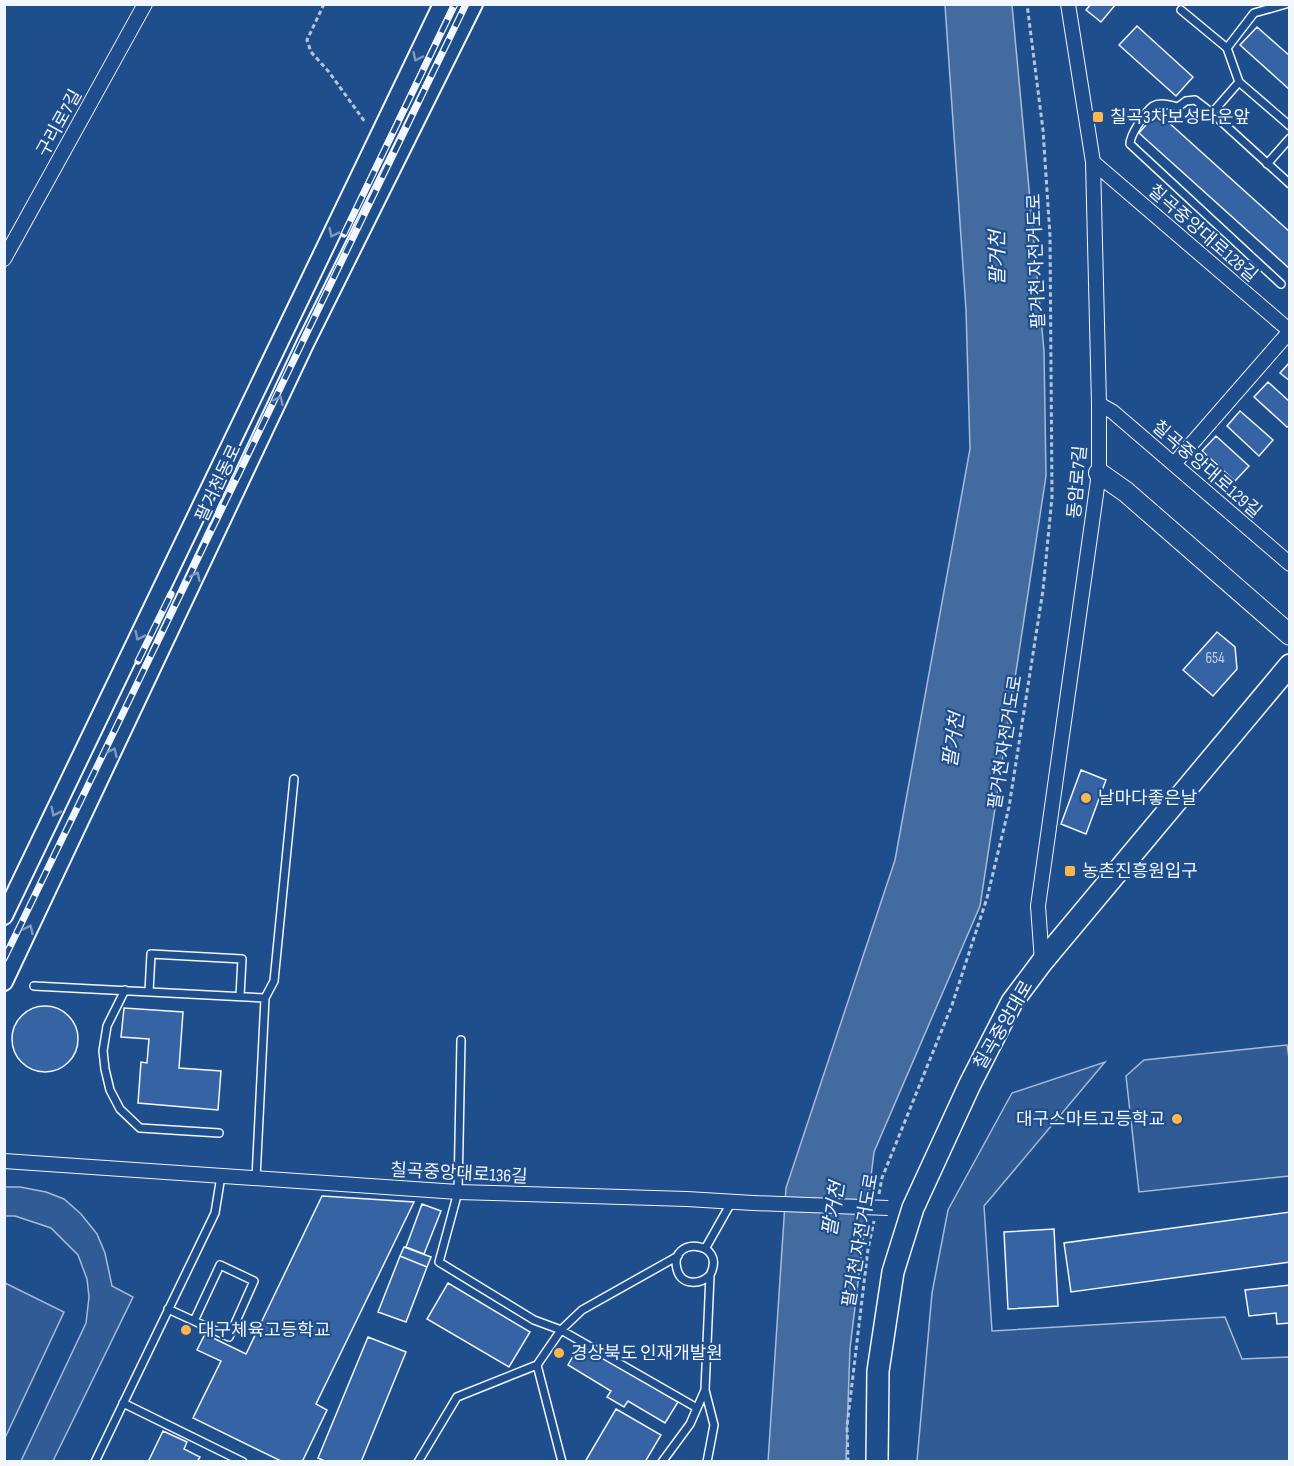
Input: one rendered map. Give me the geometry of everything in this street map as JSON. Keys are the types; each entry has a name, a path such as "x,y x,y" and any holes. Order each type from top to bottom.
{"main road":[{"path":"1099,473 1126,492 1290,635"},
{"name":"칠곡중앙대로","path":"877,1461 878,1371 893,1272 913,1208 970,1084 1012,1002 1042,962 1290,665"}],"street":[{"name":"구리로7길","path":"4,260 145,4"},
{"name":"팔거천동로","path":"4,916 442,4"},
{"name":"팔거천동로","path":"4,982 306,344 474,4"},
{"name":"동암로7길","path":"1042,962 1038,906 1099,473 1093,162 1068,4"},
{"name":"칠곡중앙대로128길","path":"1093,162 1290,331 1174,464"},
{"name":"칠곡중앙대로129길","path":"1099,404 1113,412 1290,564"},
{"name":"칠곡중앙대로136길","path":"4,1161 458,1192 687,1199 731,1203 883,1203 913,1208"}],"lane":[{"path":"1227,48 1254,13 1286,8"},
{"path":"1181,10 1227,48 1239,81 1290,126"},
{"path":"1212,114 1239,81"},
{"path":"1281,284 1130,144 1130,136 1154,106 1164,104 1178,107 1186,101 1195,100 1290,184"},
{"path":"1267,164 1290,138"},
{"path":"256,1178 265,998 274,981 294,779"},
{"path":"149,992 151,954 242,959 240,996"},
{"path":"34,986 265,998"},
{"path":"125,990 107,1026 103,1051 110,1090 120,1109 140,1128 219,1132"},
{"path":"461,1040 458,1192 439,1262 534,1320 561,1330 697,1408"},
{"path":"95,1461 215,1213 221,1176"},
{"path":"705,1249 731,1203"},
{"path":"692,1246 705,1249 712,1258 713,1270 710,1275 694,1283 683,1279 676,1269 681,1251 692,1246"},
{"path":"418,1461 457,1397 537,1365 561,1330 582,1310 678,1256"},
{"path":"168,1309 194,1321 229,1337 255,1281 220,1265 194,1321"},
{"path":"707,1461 714,1425 705,1390 710,1275"},
{"path":"537,1365 562,1461"},
{"path":"662,1461 690,1424 705,1390"},
{"path":"123,1403 243,1461"}],"path":[{"path":"324,4 307,40 311,52 329,72 365,122"},
{"name":"팔거천 자전거도로","path":"883,1203 882,1178 952,1005 987,898 1009,807 1043,590 1052,497 1050,236 1042,130 1027,4"},
{"name":"팔거천 자전거도로","path":"848,1461 847,1426 868,1249 874,1219"}],"shaded area":[{"path":"1287,1045 1290,1065 1289,1176 1139,1192 1126,1076 1144,1060"},
{"path":"1105,1062 984,1206 992,1331 1225,1317 1242,1359 1289,1357 1289,1461 917,1461 932,1293 948,1210 1012,1093"},
{"path":"4,1187 20,1187 46,1192 64,1199 81,1214 97,1234 105,1253 112,1286 133,1297 53,1461 21,1461 86,1323 89,1297 87,1279 78,1255 51,1228 15,1216 5,1216"},
{"path":"5,1283 64,1312 5,1438"}],"water":[{"name":"팔거천","path":"945,5 1012,5 1044,351 1046,476 980,906 874,1152 850,1348 846,1461 768,1462 786,1188 895,860 970,449 966,310"}],"building":[{"path":"1091,4 1116,4 1101,22 1086,10"},
{"path":"1137,26 1193,77 1176,96 1119,45"},
{"path":"1257,27 1290,56 1290,90 1240,45"},
{"path":"1157,112 1290,232 1290,269 1139,133"},
{"path":"1290,362 1290,381 1280,373"},
{"path":"1268,382 1290,402 1290,425 1287,427 1254,397"},
{"path":"1240,411 1273,440 1259,456 1227,426"},
{"path":"1216,436 1249,466 1235,481 1202,451"},
{"path":"1217,632 1235,647 1237,669 1213,696 1183,670"},
{"path":"1081,770 1106,780 1086,834 1061,824"},
{"path":"45,1006 57,1009 68,1016 75,1027 78,1039 75,1051 68,1062 57,1069 45,1072 33,1069 22,1062 15,1051 12,1039 15,1027 22,1016 33,1009"},
{"path":"124,1008 183,1012 179,1068 221,1071 218,1110 138,1103 141,1062 147,1063 149,1039 121,1037"},
{"path":"322,1196 414,1202 316,1404 327,1410 302,1462 283,1462 193,1418 221,1361 197,1350 205,1334 246,1354"},
{"path":"422,1204 441,1211 424,1254 406,1247"},
{"path":"1290,1212 1290,1262 1071,1292 1064,1243"},
{"path":"1054,1229 1058,1306 1008,1309 1004,1232"},
{"path":"404,1247 431,1257 427,1267 400,1256"},
{"path":"400,1256 427,1267 406,1322 378,1312"},
{"path":"448,1283 530,1332 509,1367 427,1319"},
{"path":"1290,1285 1290,1323 1277,1324 1276,1313 1249,1316 1245,1290"},
{"path":"368,1337 406,1352 361,1462 327,1462 318,1458"},
{"path":"580,1344 678,1402 665,1423 628,1401 624,1407 607,1397 611,1391 568,1365"},
{"path":"616,1409 661,1435 645,1462 589,1462 586,1460"},
{"path":"163,1431 187,1442 184,1449 200,1457 197,1462 148,1462"}],"railway":[{"path":"344,234 455,4"},
{"path":"4,959 466,4"},
{"path":"138,661 171,594"}],"place":[{"name":"칠곡3차보성타운앞","path":"1098,117"},
{"name":"날마다좋은날","path":"1086,798"},
{"name":"농촌진흥원입구","path":"1070,871"},
{"name":"대구스마트고등학교","path":"1177,1119"},
{"name":"대구체육고등학교","path":"186,1330"},
{"name":"경상북도 인재개발원","path":"559,1353"}]}
